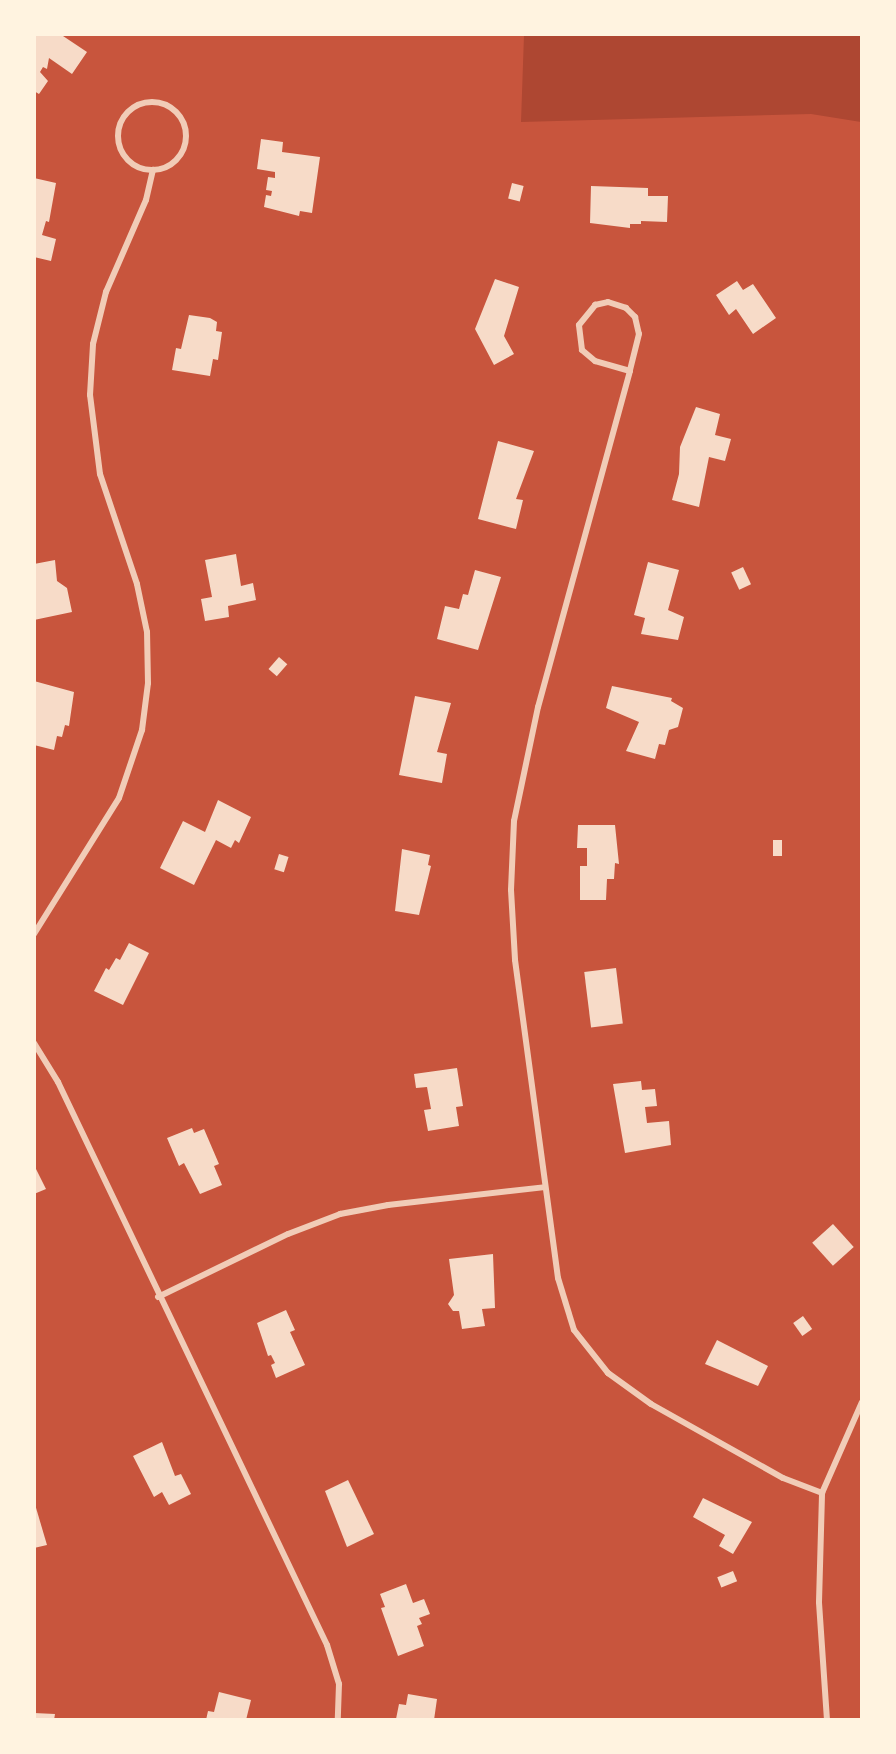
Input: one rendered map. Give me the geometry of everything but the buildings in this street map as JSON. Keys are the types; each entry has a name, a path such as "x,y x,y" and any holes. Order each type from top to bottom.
{"street":[{"path":"151,101 173,108 180,116 186,136 180,156 163,168 153,170 130,163 123,154 118,131 129,110 151,101"},
{"path":"34,934 119,798 144,722 148,683 147,632 137,584 100,474 90,395 93,344 104,300 146,200 153,170"},
{"path":"630,371 595,361 582,350 579,325 595,305 614,303 635,317 639,334 630,371 538,706 514,821 513,937 544,1187 561,1296 574,1330 596,1360 651,1404 783,1478 822,1493"},
{"path":"34,1043 58,1082 158,1297 327,1645 339,1684 338,1719"},
{"path":"158,1297 288,1234 340,1214 544,1187"},
{"path":"827,1719 819,1602 822,1493 861,1402"}],"shaded area":[{"path":"524,35 861,35 861,122 811,114 521,122"}]}
